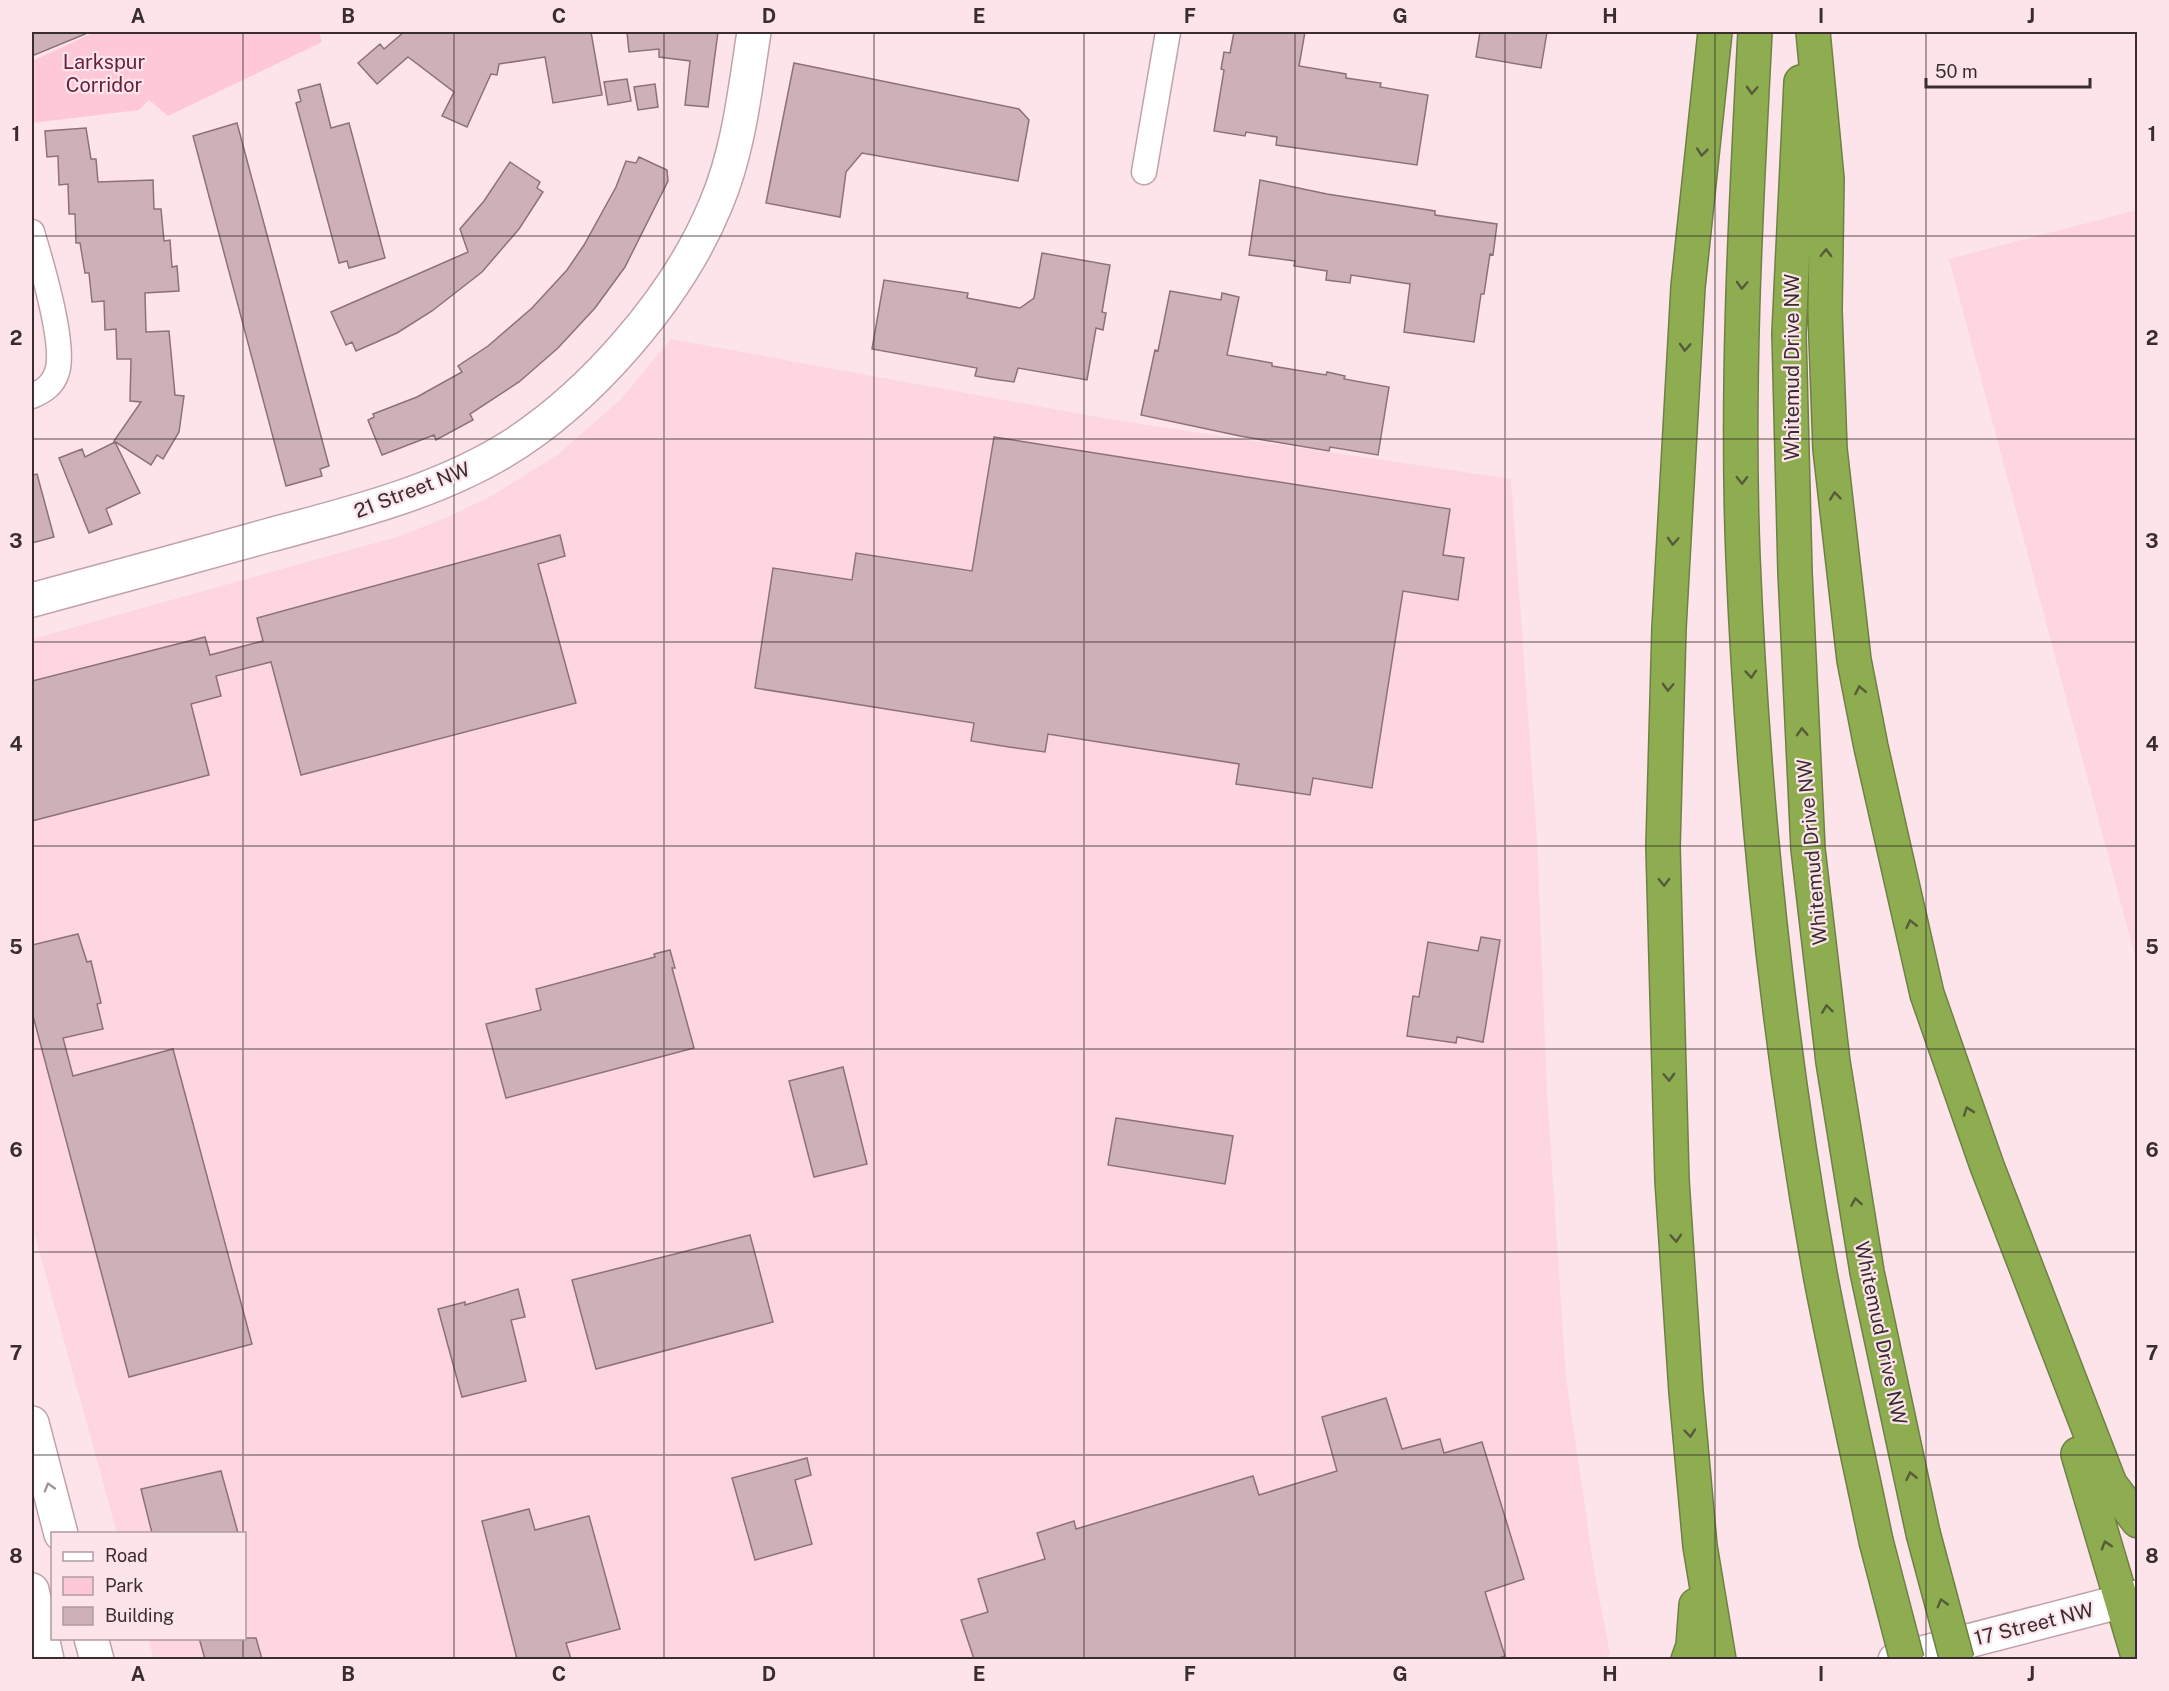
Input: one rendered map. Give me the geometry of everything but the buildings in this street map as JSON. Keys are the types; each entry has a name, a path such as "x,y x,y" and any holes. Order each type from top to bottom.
{"highway":[{"path":"1715,32 1688,287 1670,617 1663,847 1672,1180 1686,1392 1700,1546 1719,1659"},
{"path":"1755,32 1741,312 1743,558 1762,847 1787,1064 1821,1280 1876,1541 1907,1659"},
{"name":"Whitemud Drive NW","path":"1803,32 1789,333 1794,572 1808,849 1833,1062 1867,1272 1923,1533 1957,1659"},
{"path":"1813,32 1827,179 1825,311 1830,448 1854,660 1927,994 1987,1166 2130,1599 2138,1656"},
{"path":"1987,1166 2110,1484 2138,1521"},
{"path":"1689,1659 1694,1646 1700,1546"}],"street":[{"name":"21 Street NW","path":"32,600 370,508 444,482 503,452 574,399 615,356 667,294 717,202 737,133 754,32"},
{"path":"1144,172 1168,32"},
{"path":"32,232 60,350 58,371 49,387 32,396"},
{"path":"32,1423 62,1532"},
{"path":"33,1596 47,1659"},
{"path":"33,1596 56,1659"},
{"name":"17 Street NW","path":"1895,1659 2130,1599"},
{"path":"92,1640 97,1659"}],"shaded area":[{"path":"2138,210 2137,964 1949,259"},
{"path":"671,339 1114,420 1511,479 1537,840 1547,1092 1566,1378 1595,1575 1610,1654 1602,1660 154,1659 148,1640 246,1640 246,1532 117,1532 32,1225 32,639 400,536 448,517 493,495 557,455 620,400"}],"green space":[{"name":"Larkspur Corridor","path":"95,32 319,32 322,42 168,116 149,100 139,110 32,123 32,61"}]}
